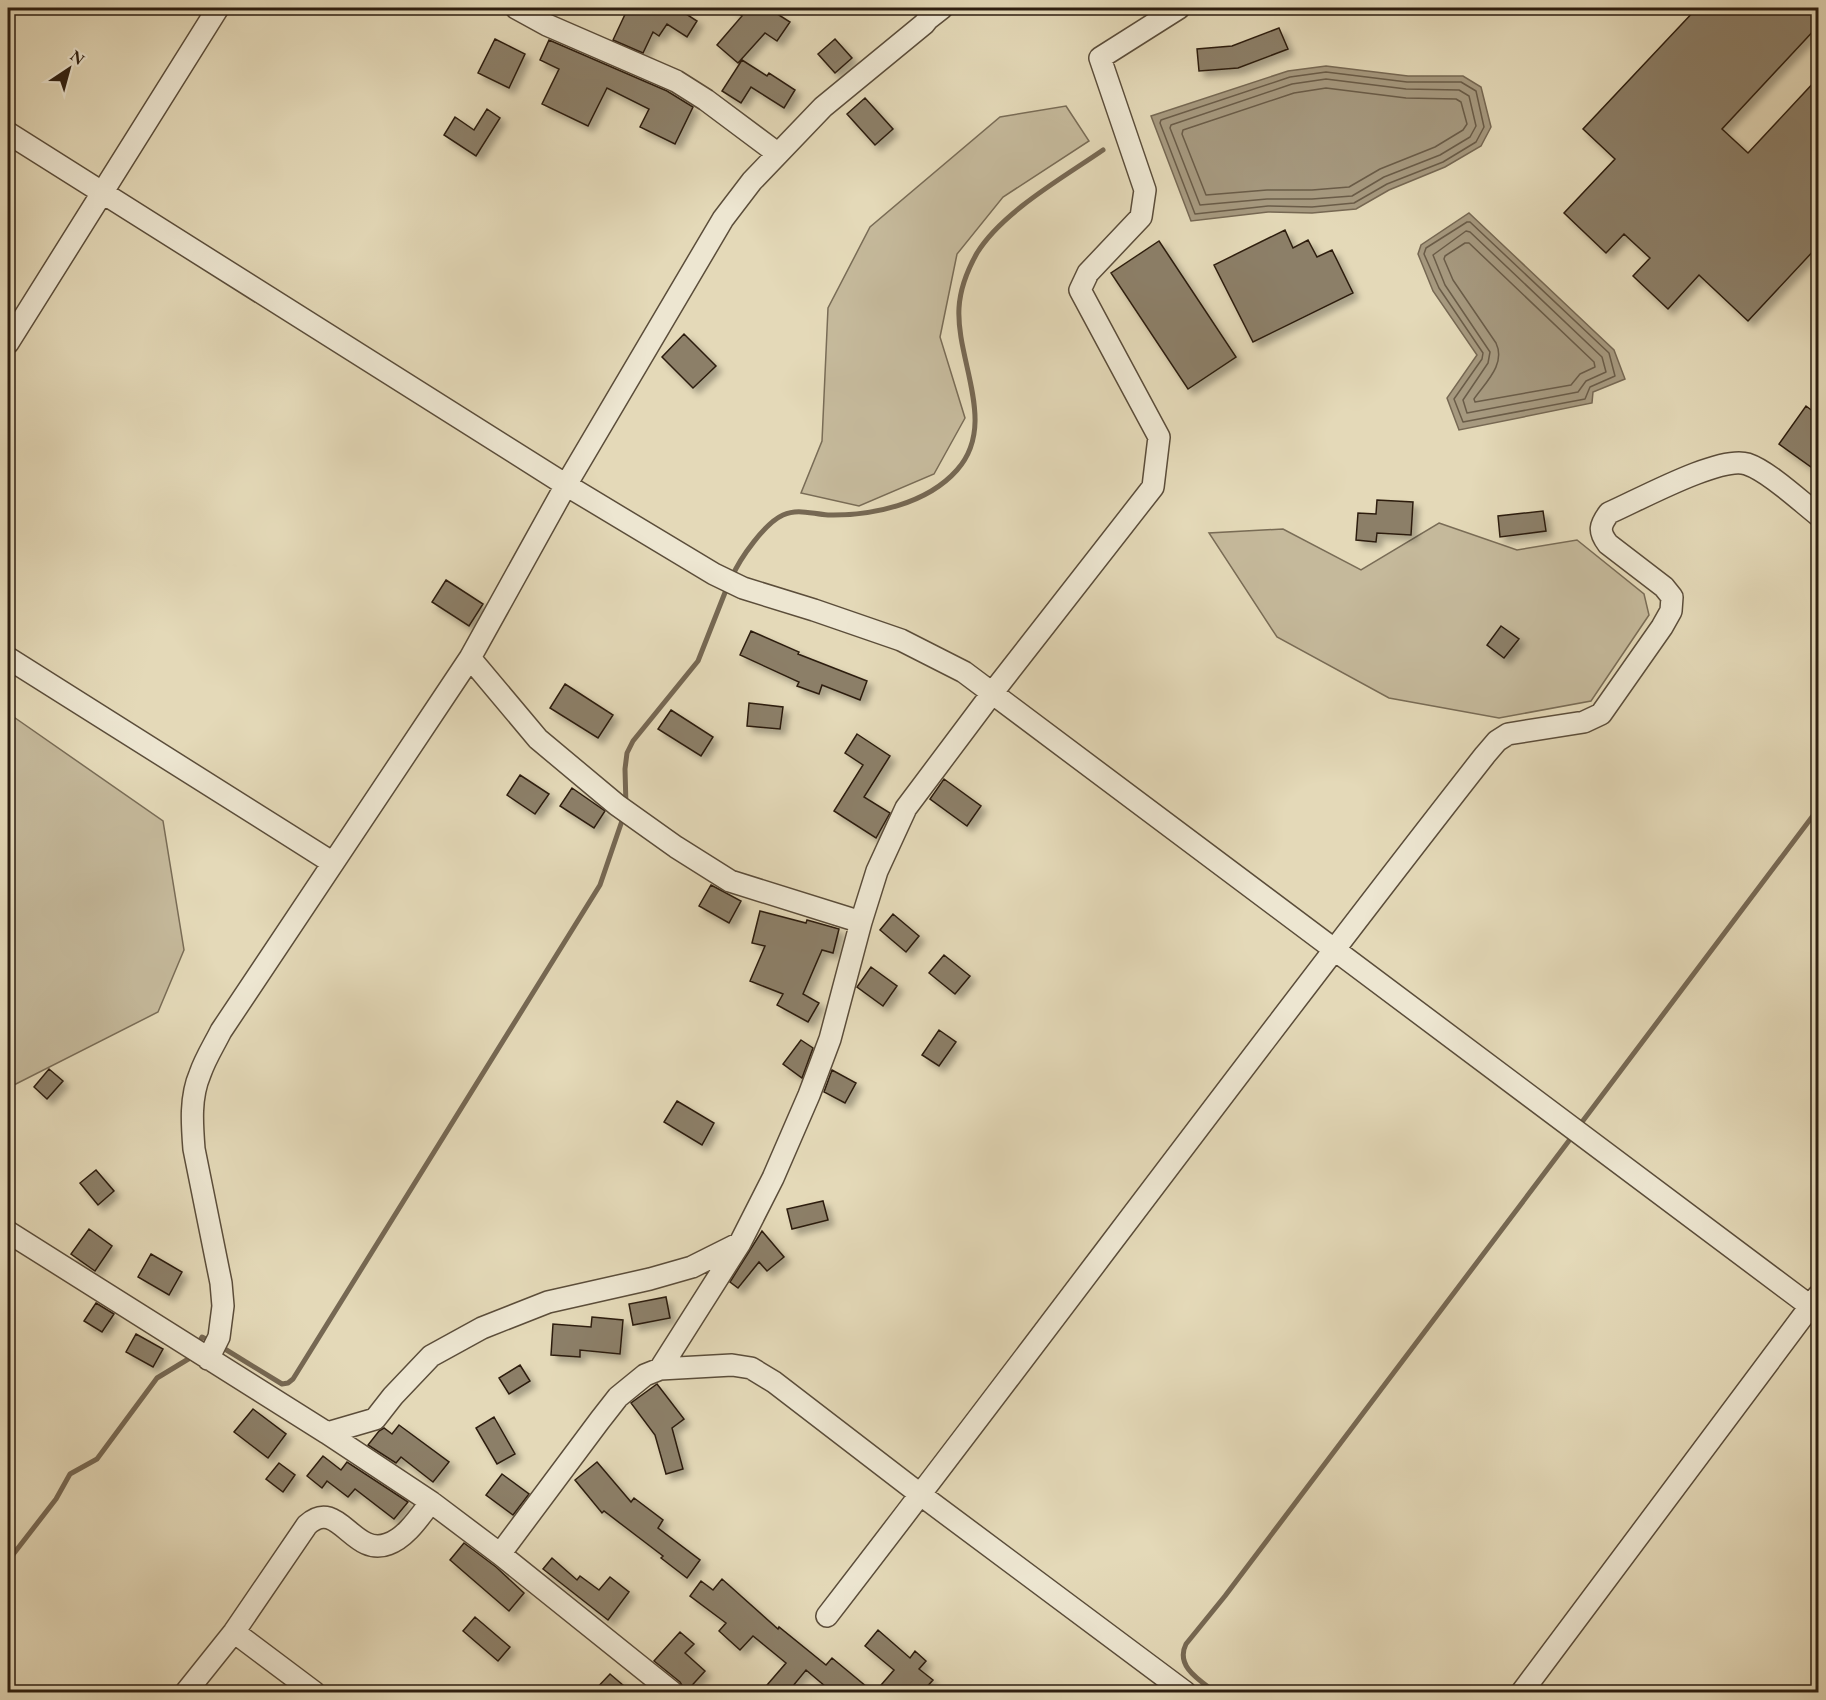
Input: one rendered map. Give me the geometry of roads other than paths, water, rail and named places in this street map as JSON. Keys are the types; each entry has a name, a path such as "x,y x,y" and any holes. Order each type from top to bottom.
{"street":[{"path":"8,343 218,8"},
{"path":"516,8 547,25 676,81 706,100 777,153"},
{"path":"660,1369 740,1243 773,1178 809,1095 830,1039 861,922 877,872 906,808 1153,487 1159,437 1080,290 1088,273 1141,217 1145,190 1100,58 1179,8"},
{"path":"208,1359 219,1337 223,1306 221,1283 192,1126 193,1102 199,1074 221,1031 470,658 566,485 723,219 777,153 823,107 924,24 931,11"},
{"path":"8,133 566,485 714,574 743,588 901,640 964,672 1576,1129 1816,1304 1522,1692"},
{"path":"826,1616 921,1495 1334,947 1497,741 1508,734 1584,722 1601,714 1662,627 1671,610 1672,597 1664,587 1608,544 1601,534 1600,524 1609,513 1706,469 1729,462 1745,463 1760,470 1818,515"},
{"path":"8,658 333,863"},
{"path":"470,658 538,739 626,811 676,847 730,881 861,922"},
{"path":"8,1232 327,1433 431,1502 500,1554 672,1692"},
{"path":"327,1433 375,1419 393,1396 431,1356 482,1328 548,1302 692,1268 740,1243"},
{"path":"500,1554 618,1397 645,1375 660,1369 732,1365 751,1368 774,1382 1185,1692"},
{"path":"186,1692 234,1632 313,1519 321,1516 331,1518 359,1540 369,1546 379,1547 391,1544 410,1528 431,1502"},
{"path":"234,1632 314,1692"}],"water":[{"path":"1326,66 1408,76 1463,76 1481,87 1491,127 1481,146 1445,167 1389,190 1356,209 1312,213 1268,212 1191,221 1151,116 1288,71"},
{"path":"1469,213 1614,350 1625,379 1593,392 1592,403 1459,430 1447,398 1477,355 1433,291 1418,254 1421,245"}],"waterway":[{"path":"732,577 754,542 769,525 783,515 800,512 845,515 898,506 930,492 957,470 969,452 974,433 975,413 963,349 959,308 963,287 971,266 977,253 1002,223 1035,196 1103,150"},
{"path":"626,806 627,753 633,741 698,661 728,585"},
{"path":"1579,1126 1818,809"},
{"path":"220,1346 282,1384 293,1379 600,885 624,815"},
{"path":"1215,1692 1186,1666 1183,1652 1186,1644 1225,1596 1574,1134"},
{"path":"197,1345 202,1337 212,1342"},
{"path":"8,1561 56,1499 70,1474 97,1459 157,1378 193,1354"}]}
